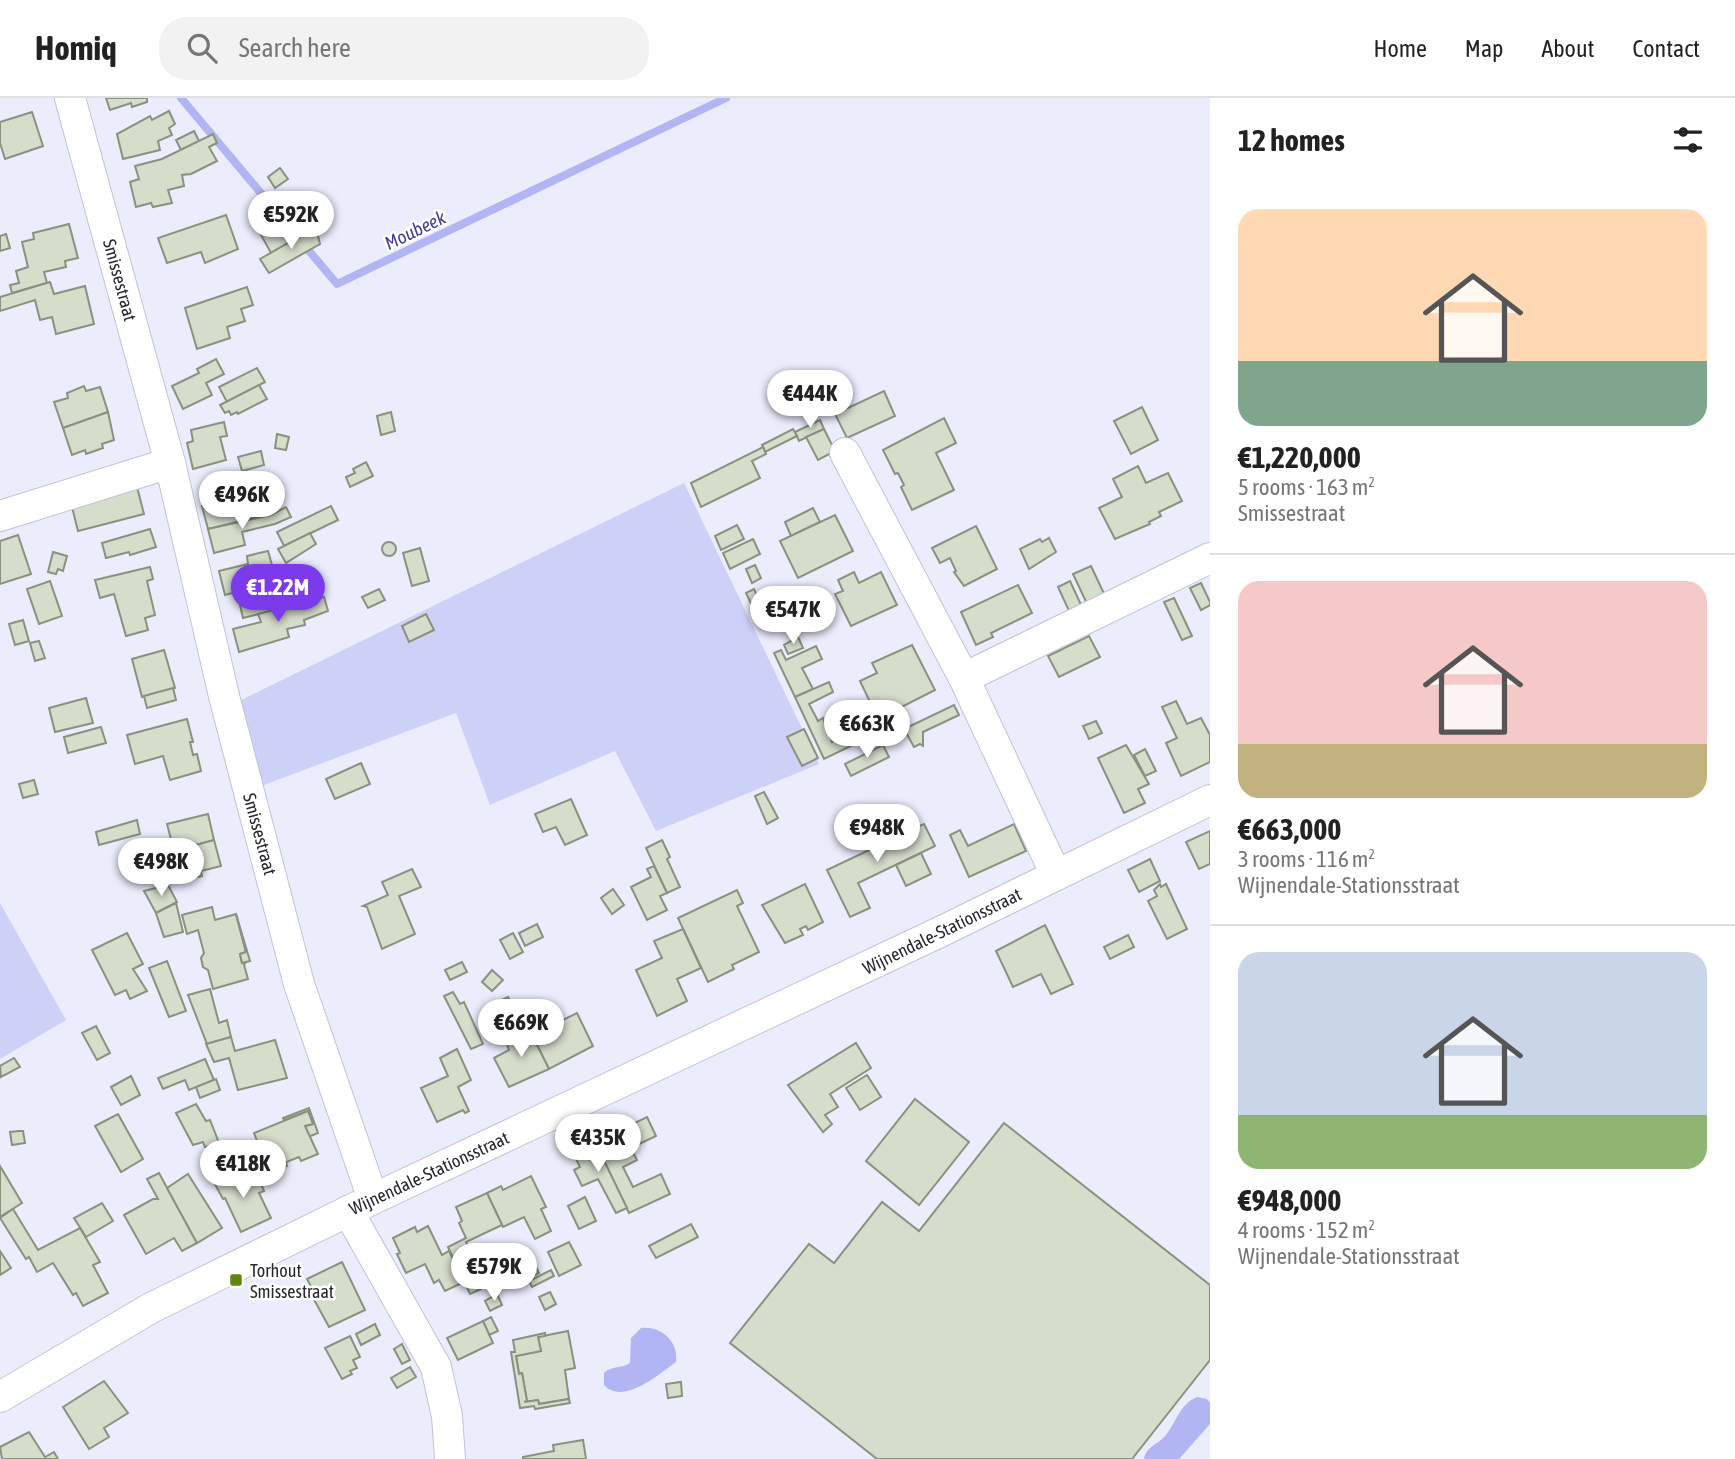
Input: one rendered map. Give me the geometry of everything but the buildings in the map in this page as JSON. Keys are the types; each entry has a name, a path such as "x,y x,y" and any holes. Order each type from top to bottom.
{"street":[{"name":"Smissestraat","path":"69,98 170,463 224,696 299,984 361,1205 436,1367 447,1416 450,1459"},
{"path":"845,453 964,678 1056,875"},
{"path":"0,516 170,463"},
{"path":"964,678 1210,558"},
{"name":"Wijnendale-Stationsstraat","path":"0,1397 151,1308 1210,800"}],"shaded area":[{"path":"684,483 819,764 656,831 615,751 490,805 456,713 256,788 235,703"},
{"path":"0,903 66,1020 0,1059"},
{"path":"641,1328 655,1329 667,1336 675,1348 676,1362 641,1386 621,1392 612,1391 604,1385 604,1373 630,1363 631,1338"},
{"path":"1197,1397 1207,1399 1210,1403 1210,1424 1179,1459 1144,1459 1150,1448 1166,1435 1183,1408"}],"waterway":[{"name":"Moubeek","path":"181,98 291,229"},
{"name":"Moubeek","path":"304,245 337,284 726,98"}],"place":[{"name":"Torhout Smissestraat","path":"236,1280"}]}
